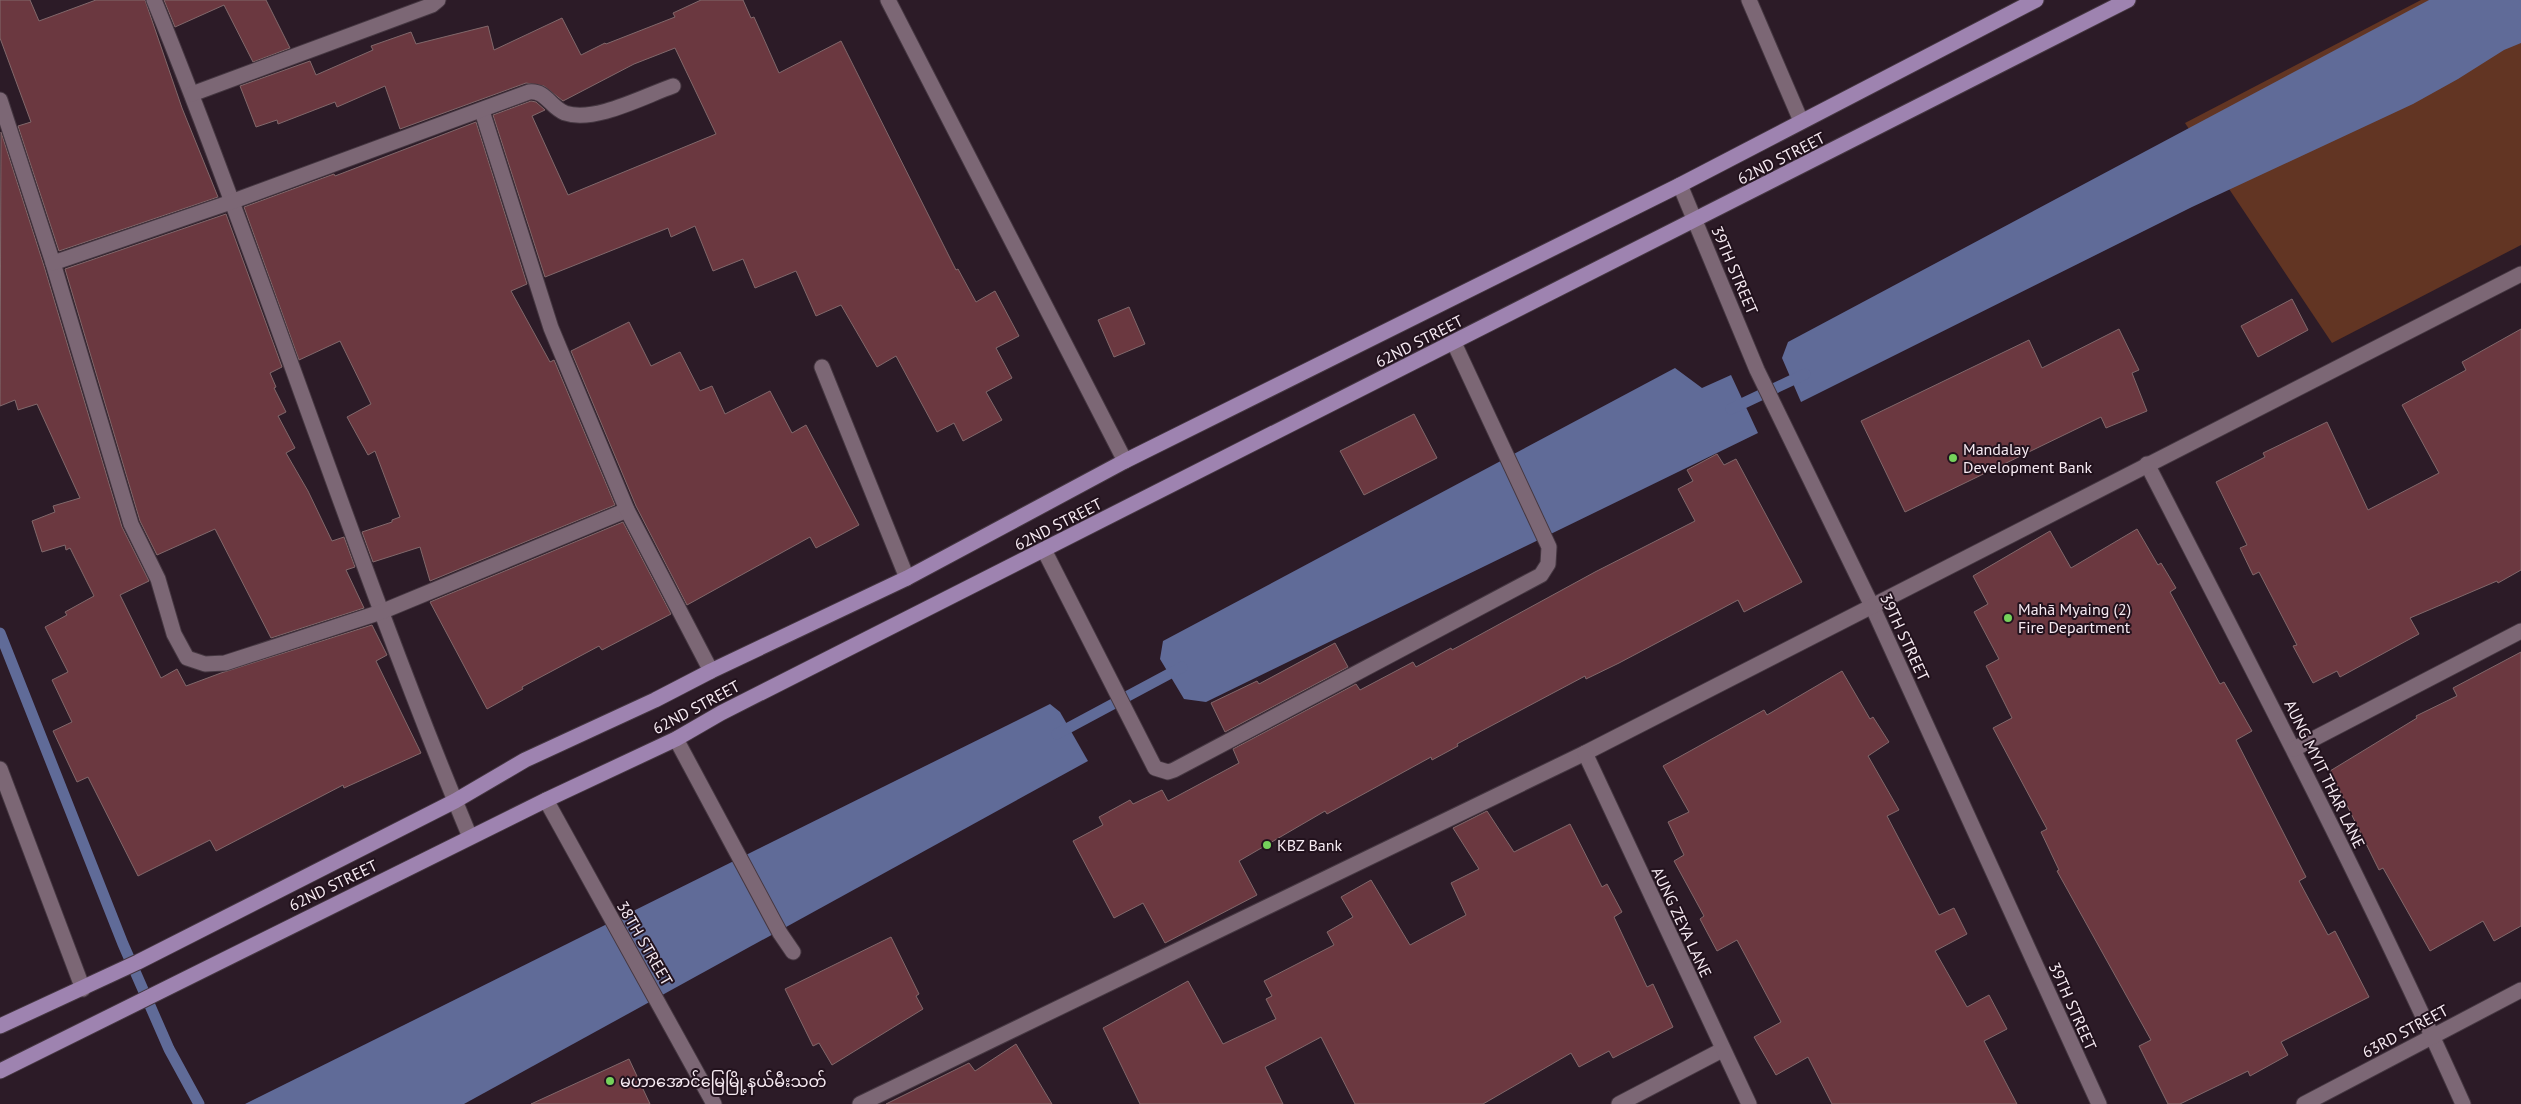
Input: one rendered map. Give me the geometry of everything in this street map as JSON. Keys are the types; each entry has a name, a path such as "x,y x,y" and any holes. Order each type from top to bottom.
{"main road":[{"name":"62ND STREET","path":"0,1026 138,962 455,801 525,760 655,700 711,671 907,578 1125,461 1680,185 2036,0"},
{"name":"62ND STREET","path":"0,1071 470,837 676,739 721,714 2128,0"}],"street":[{"path":"154,0 192,94 381,612 470,837"},
{"path":"192,94 432,5 438,0"},
{"path":"888,0 1125,461"},
{"path":"1749,0 1800,121"},
{"path":"53,262 231,202 536,91 541,92 563,112 593,115 673,86"},
{"path":"0,100 53,262 131,524 158,579 174,634 187,658 205,664 225,663 381,612 627,510"},
{"path":"482,110 551,328 627,510 711,671"},
{"name":"39TH STREET","path":"1680,185 1757,370 1872,606 2099,1104"},
{"path":"860,1104 1585,753 2521,274"},
{"path":"1044,550 1155,768 1168,772 1174,770 1528,584 1541,575 1548,564 1550,548 1454,343"},
{"path":"822,366 907,578"},
{"name":"AUNG MYIT THAR LANE","path":"2147,464 2294,749 2433,1036 2463,1104"},
{"path":"2294,749 2521,631"},
{"path":"676,739 780,932 793,952"},
{"name":"AUNG ZEYA LANE","path":"1585,753 1748,1104"},
{"path":"0,769 83,989"},
{"name":"38TH STREET","path":"546,800 714,1104"},
{"name":"63RD STREET","path":"2304,1104 2521,990"},
{"path":"1619,1104 1722,1050"}],"shaded area":[{"path":"2421,0 2521,0 2521,245 2332,343 2185,123"}],"water":[{"path":"2429,0 2521,0 2521,43 2504,50 2413,104 2192,207 1801,402 1782,358 1788,342"},
{"path":"1675,368 1702,388 1731,375 1758,433 1206,702 1184,699 1160,659 1163,641"},
{"path":"1050,704 1060,712 1088,761 464,1104 245,1104"}],"building":[{"path":"0,0 30,0 39,21 96,0 145,0 182,108 218,197 59,251 18,126 31,122 0,38"},
{"path":"164,0 266,0 290,48 253,62 224,5 175,27"},
{"path":"701,0 743,0 751,18 754,17 779,73 841,41 956,270 958,269 976,302 995,291 1019,336 996,348 1012,378 986,392 1002,420 963,441 954,423 937,432 896,356 877,367 841,305 816,316 796,271 755,288 743,259 713,271 695,226 671,237 668,228 545,277 493,115 531,101 536,102 545,110 532,116 568,195 716,134 675,48 634,64 563,101 544,86 526,83 400,129 385,86 337,107 335,102 278,124 277,120 256,127 240,86 310,61 316,75 373,50 371,46 411,32 416,44 488,26 494,50 562,18 581,55 605,43 675,17 673,13"},
{"path":"476,122 527,284 511,291 550,362 554,360 615,505 430,581 420,547 373,562 362,532 392,522 392,520 400,517 375,451 368,455 347,417 371,404 340,341 299,360 244,207 334,174 335,176"},
{"path":"1,132 44,266 122,527 149,581 120,595 161,678 177,669 186,686 372,625 387,655 376,661 421,753 344,788 343,785 216,851 210,840 138,876 88,777 77,782 53,731 72,722 52,680 68,672 45,627 67,615 65,612 94,596 70,548 66,550 65,545 42,552 32,521 55,512 53,506 80,498 37,404 18,410 15,400 0,406"},
{"path":"226,214 282,367 270,373 276,387 274,388 286,412 278,416 295,448 286,453 308,491 332,541 344,537 355,567 346,570 364,608 271,638 215,529 157,555 140,521 65,269"},
{"path":"2292,299 2308,330 2258,357 2241,326"},
{"path":"1129,307 1145,344 1114,357 1098,320"},
{"path":"629,322 651,366 680,352 700,391 712,386 725,414 770,391 792,433 806,425 859,525 816,548 810,537 687,605 636,506 571,351"},
{"path":"2119,329 2139,370 2132,373 2147,411 2106,428 2101,417 1905,512 1861,421 2029,340 2042,368"},
{"path":"2521,329 2521,570 2498,583 2497,581 2410,618 2419,634 2340,677 2337,671 2313,683 2293,646 2297,645 2259,572 2253,575 2240,548 2247,545 2216,482 2265,457 2263,453 2327,422 2368,510 2439,473 2402,405 2466,370 2462,362"},
{"path":"1414,414 1437,458 1364,495 1340,451"},
{"path":"1717,454 1724,465 1736,459 1802,582 1744,612 1738,600 1619,663 1586,679 1585,676 1457,744 1458,746 1432,760 1431,757 1327,814 1325,811 1239,861 1257,895 1165,943 1143,903 1114,918 1073,841 1103,825 1099,817 1130,800 1133,804 1162,790 1168,801 1239,763 1233,749 1356,684 1360,690 1413,662 1416,667 1451,648 1452,650 1595,572 1695,521 1678,489 1693,481 1687,470"},
{"path":"623,522 671,614 602,650 599,646 522,687 523,689 487,709 430,602"},
{"path":"2137,529 2158,565 2161,563 2176,588 2170,592 2220,684 2224,682 2252,731 2236,740 2306,877 2299,881 2328,935 2335,931 2369,997 2281,1042 2288,1055 2250,1076 2248,1071 2180,1104 2168,1104 2139,1046 2151,1040 2057,871 2059,870 2041,832 2047,829 1993,728 2012,718 1986,666 1999,659 1974,612 1988,604 1973,576 2050,531 2071,568"},
{"path":"1335,643 1348,667 1225,732 1211,703 1257,681 1259,684"},
{"path":"2521,652 2521,926 2494,941 2483,921 2430,951 2383,868 2379,870 2330,771 2417,718 2416,716 2457,696 2453,688"},
{"path":"1842,671 1870,719 1873,717 1889,742 1868,756 1899,810 1887,816 1939,915 1954,908 1967,934 1935,951 1967,1007 1989,995 2007,1029 1984,1041 2017,1104 1832,1104 1808,1057 1776,1075 1754,1037 1781,1022 1737,940 1717,951 1700,919 1704,916 1674,861 1684,855 1668,822 1689,812 1663,766 1764,710 1767,715"},
{"path":"1487,811 1514,852 1570,824 1602,887 1607,884 1622,912 1614,917 1647,987 1653,984 1673,1027 1613,1058 1609,1051 1579,1067 1571,1053 1483,1104 1355,1104 1321,1037 1265,1067 1283,1104 1140,1104 1103,1028 1188,981 1223,1044 1276,1019 1266,999 1272,996 1264,981 1334,945 1327,932 1353,917 1341,897 1371,880 1410,945 1466,915 1451,883 1479,869 1453,828"},
{"path":"891,937 919,994 916,996 923,1009 832,1065 819,1043 813,1046 785,989"},
{"path":"1016,1044 1052,1104 886,1104 969,1063 975,1071"},
{"name":"မဟာအောင်မြေမြို့နယ်မီးသတ်","path":"629,1059 650,1104 531,1104"}],"waterway":[{"path":"1731,409 1805,374"},
{"path":"0,633 123,944 169,1049 199,1104"},
{"path":"1057,734 1182,667"}],"place":[{"name":"Mandalay Development Bank","path":"1953,458"},
{"name":"Mahā Myaing (2) Fire Department","path":"2008,618"},
{"name":"KBZ Bank","path":"1267,845"},
{"name":"မဟာအောင်မြေမြို့နယ်မီးသတ်","path":"610,1081"}]}
